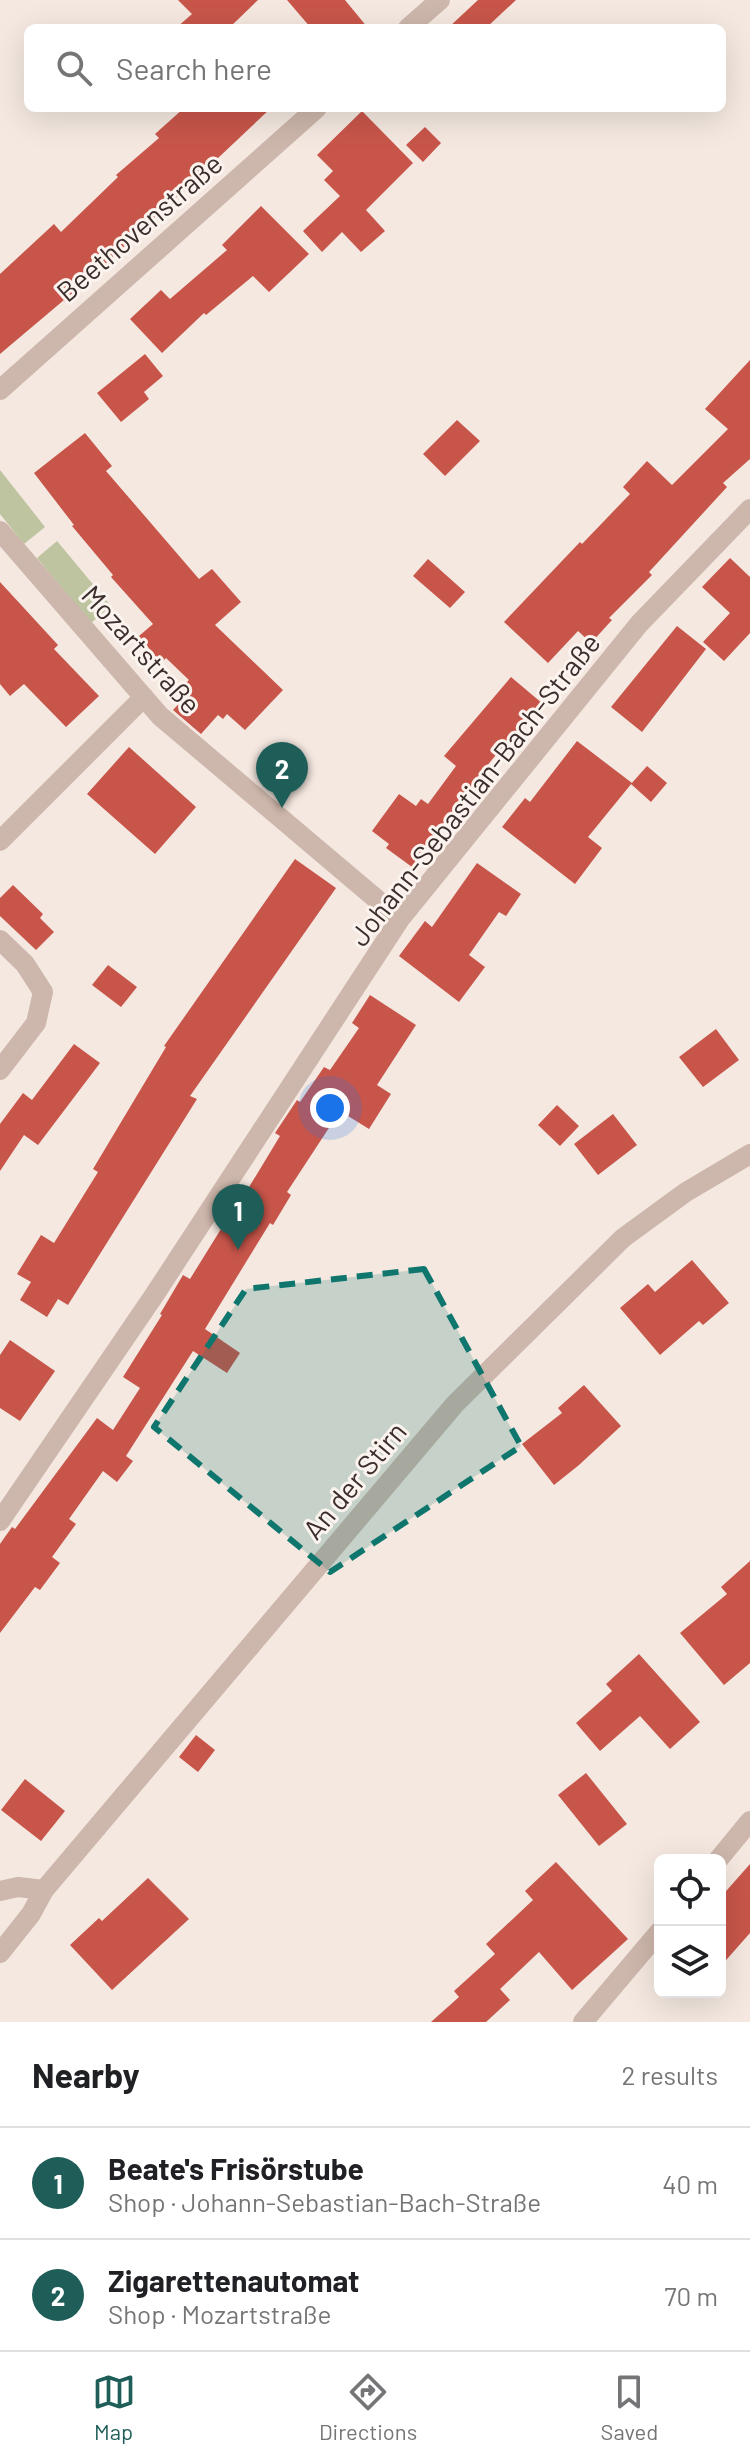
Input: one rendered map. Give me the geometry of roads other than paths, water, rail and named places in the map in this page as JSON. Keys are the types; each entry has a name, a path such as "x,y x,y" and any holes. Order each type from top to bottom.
{"street":[{"path":"413,24 440,0"},
{"name":"Beethovenstraße","path":"0,390 313,112"},
{"name":"Johann-Sebastian-Bach-Straße","path":"0,1521 153,1297 400,919 639,624 750,509"},
{"name":"Mozartstraße","path":"0,531 160,716 400,919"},
{"path":"0,841 144,697"},
{"path":"0,940 25,964 43,992 36,1023 0,1070"},
{"name":"An der Stirn","path":"0,1953 31,1914 44,1890 455,1404 623,1238 686,1192 750,1154"},
{"path":"723,1854 750,1821"},
{"path":"0,1891 18,1887 44,1890"},
{"path":"583,2022 654,1938"}],"place":[{"name":"Zigarettenautomat","path":"282,808"},
{"name":"Beate's Frisörstube","path":"238,1250"}]}
